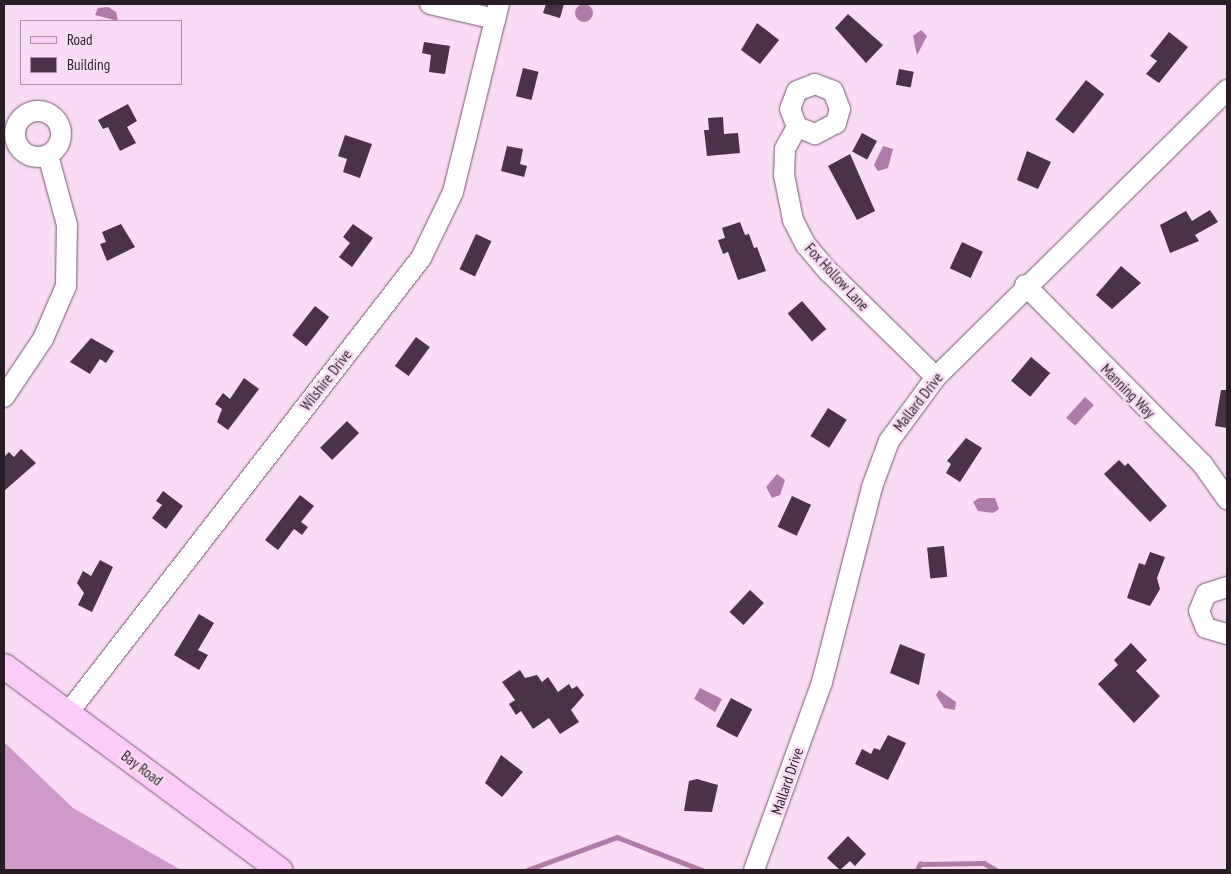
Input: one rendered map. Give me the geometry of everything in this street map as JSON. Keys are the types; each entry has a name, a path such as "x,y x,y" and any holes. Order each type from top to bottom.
{"main road":[{"name":"Bay Road","path":"4,666 280,870"}],"street":[{"path":"430,4 497,12"},
{"name":"Wilshire Drive","path":"68,714 421,258 450,201 497,12"},
{"name":"Mallard Drive","path":"754,870 822,682 872,487 889,441 936,377 1025,285 1227,90"},
{"name":"Fox Hollow Lane","path":"797,127 785,149 784,175 798,232 829,272 936,377"},
{"path":"4,397 43,339 66,286 67,225 48,155"},
{"name":"Manning Way","path":"1025,285 1203,465 1227,499"},
{"path":"1227,587 1206,594 1199,611 1206,628 1227,634"}],"shaded area":[{"path":"584,4 590,7 593,13 590,19 584,22 578,19 575,13 578,7"},
{"path":"108,7 116,12 118,20 95,15 98,8"},
{"path":"921,30 927,36 917,55 913,36"},
{"path":"883,146 893,149 888,168 878,171 874,165"},
{"path":"1085,397 1094,405 1075,426 1066,418"},
{"path":"777,474 785,480 780,495 772,498 766,487"},
{"path":"979,498 995,498 999,509 993,513 978,511 973,502"},
{"path":"700,688 722,699 715,712 694,699"},
{"path":"939,690 956,702 955,710 944,708 936,695"},
{"path":"4,742 73,808 181,870 4,870"}],"building":[{"path":"546,4 564,4 560,18 543,13"},
{"path":"848,14 883,45 866,63 835,28"},
{"path":"757,23 779,40 760,64 741,50"},
{"path":"1169,32 1188,47 1159,83 1146,74 1157,61 1150,56"},
{"path":"424,42 450,46 445,74 429,72 431,55 422,53"},
{"path":"523,68 539,72 532,100 516,96"},
{"path":"899,69 914,72 911,88 896,85"},
{"path":"1086,80 1104,94 1073,134 1055,119"},
{"path":"128,104 137,121 127,127 136,143 120,151 108,127 103,129 98,120"},
{"path":"723,117 724,134 738,133 740,153 707,156 704,130 709,130 708,118"},
{"path":"862,133 877,141 867,160 852,152"},
{"path":"345,135 372,144 360,178 343,172 347,159 338,156"},
{"path":"507,146 523,149 520,164 527,166 524,177 501,171"},
{"path":"1027,151 1051,162 1038,189 1017,180"},
{"path":"850,154 875,211 857,220 828,166"},
{"path":"1210,210 1218,222 1195,235 1199,241 1170,253 1160,225 1186,211 1192,221"},
{"path":"740,222 745,235 749,234 754,248 757,247 766,271 738,280 728,252 723,254 718,240 725,238 722,228"},
{"path":"121,224 135,247 107,261 100,244 106,242 102,232"},
{"path":"353,224 373,238 352,267 339,257 350,243 343,237"},
{"path":"476,234 491,241 475,277 460,269"},
{"path":"962,242 983,252 971,278 950,268"},
{"path":"1121,266 1141,283 1112,309 1096,295"},
{"path":"802,301 826,329 812,341 788,313"},
{"path":"315,306 329,317 306,346 292,335"},
{"path":"416,337 430,347 409,376 395,366"},
{"path":"91,338 114,351 106,363 100,359 90,374 70,362"},
{"path":"1031,357 1050,373 1030,397 1011,381"},
{"path":"244,378 259,389 228,430 217,422 222,409 215,404 223,393 230,399"},
{"path":"1221,390 1227,390 1227,428 1215,426"},
{"path":"828,408 847,420 829,448 811,436"},
{"path":"347,421 359,433 332,460 320,448"},
{"path":"966,438 982,448 960,482 946,473 951,464 947,461"},
{"path":"21,449 36,463 4,491 4,457 9,452 14,457"},
{"path":"1119,460 1125,466 1128,463 1167,506 1150,522 1104,474"},
{"path":"163,491 183,506 166,529 152,518 162,505 156,501"},
{"path":"300,495 314,506 301,522 308,527 302,535 294,529 278,550 265,540"},
{"path":"792,496 811,505 797,536 778,527"},
{"path":"944,546 947,577 930,579 927,548"},
{"path":"1150,552 1165,557 1157,578 1160,589 1150,606 1127,598 1139,563 1145,565"},
{"path":"100,560 113,567 92,612 78,605 84,593 77,583 83,571 91,576"},
{"path":"750,590 764,603 743,625 730,612"},
{"path":"199,614 214,623 198,650 208,655 199,670 174,655"},
{"path":"1131,643 1147,660 1136,671 1160,696 1134,723 1098,684 1118,665 1114,660"},
{"path":"900,644 925,654 919,685 890,673"},
{"path":"520,670 525,678 537,675 542,682 548,677 558,692 569,684 572,689 577,686 584,695 571,710 579,722 560,734 549,718 533,729 521,711 516,715 509,704 515,700 502,682"},
{"path":"731,698 752,709 737,738 716,726"},
{"path":"888,735 906,743 888,780 855,764 862,749 871,754 874,748 880,750"},
{"path":"501,755 523,772 502,797 485,783"},
{"path":"697,779 718,785 712,812 684,811 689,781"},
{"path":"848,836 866,854 855,866 850,861 840,870 827,858"}],"waterway":[{"path":"527,870 617,837 702,870"},
{"path":"917,870 920,864 984,863 996,870"}]}
